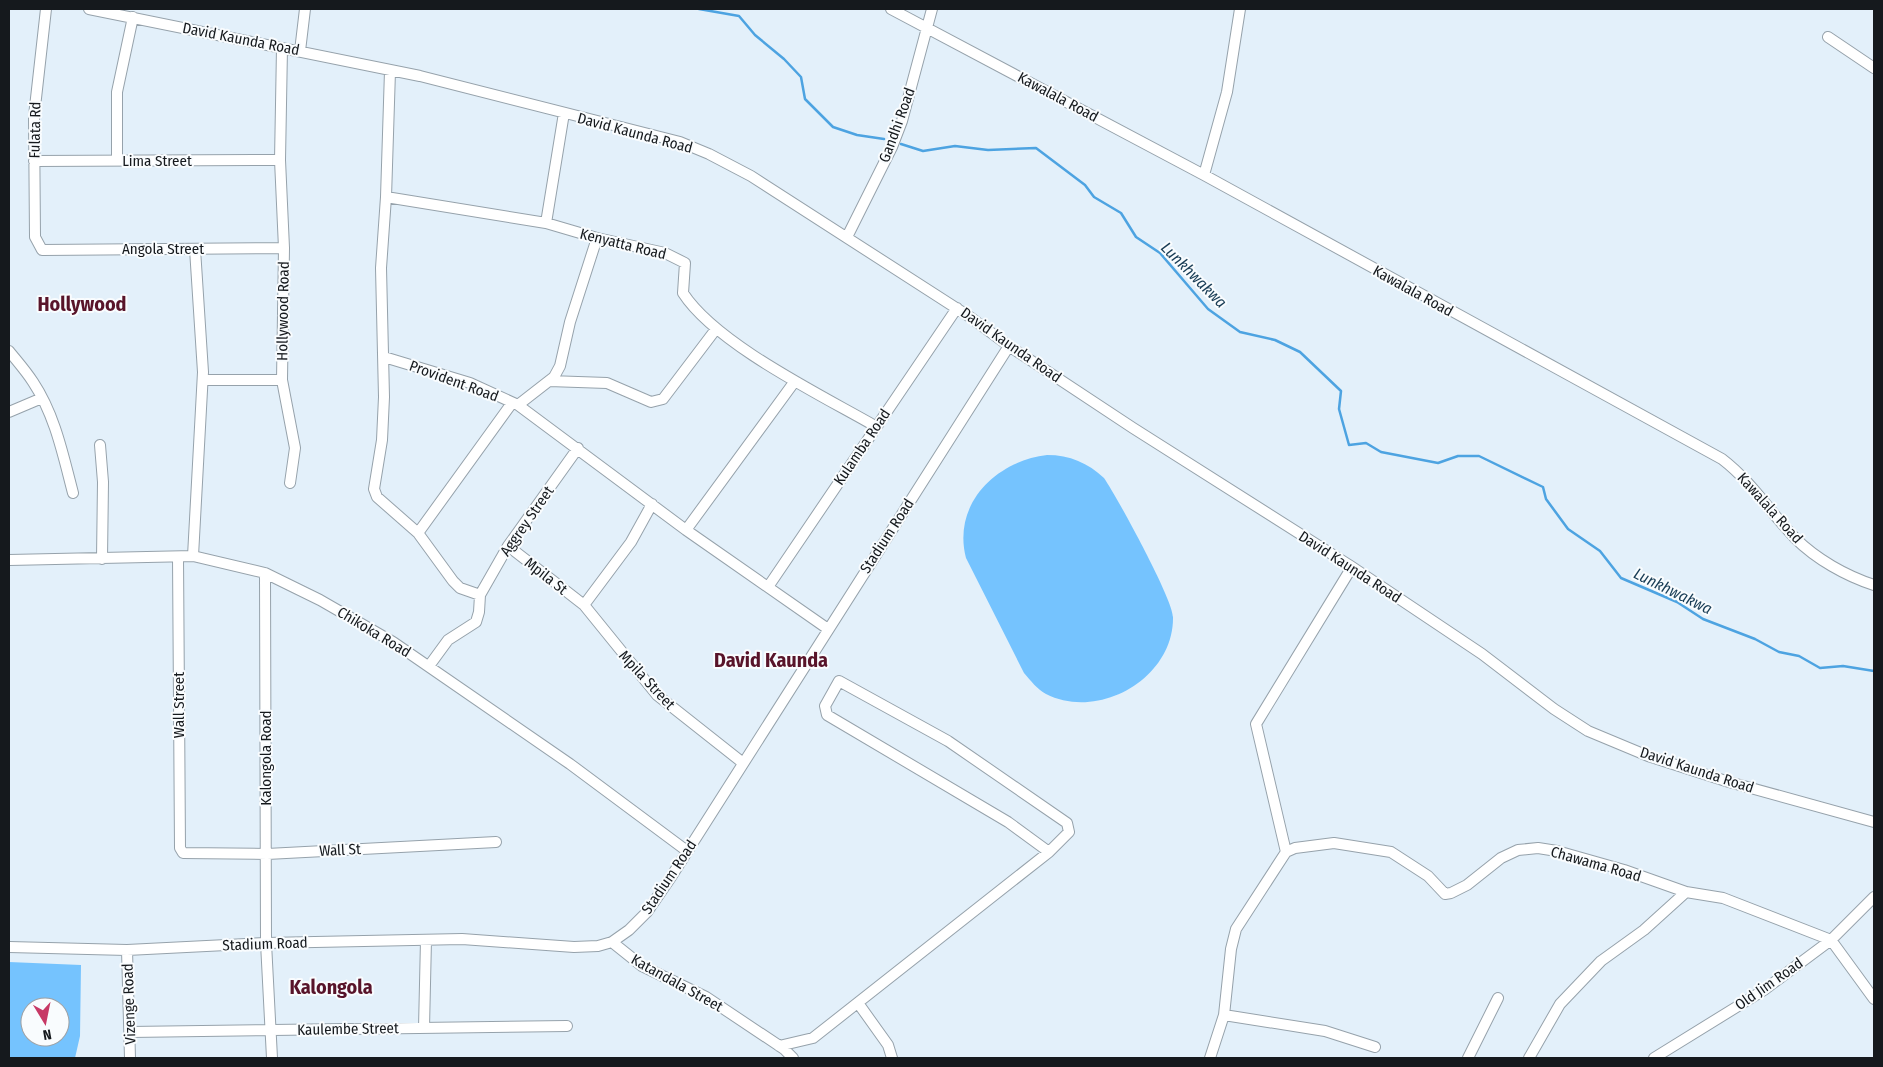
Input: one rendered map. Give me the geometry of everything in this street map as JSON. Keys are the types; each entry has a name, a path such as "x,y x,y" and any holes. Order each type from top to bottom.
{"street":[{"name":"Fulata Rd","path":"42,250 35,237 34,108 46,9"},
{"name":"David Kaunda Road","path":"89,9 300,50 390,71 680,142 708,154 751,176 957,308 1009,346 1133,428 1352,567 1482,654 1554,709 1588,731 1648,756 1729,782 1874,822"},
{"path":"300,50 305,9"},
{"name":"Kawalala Road","path":"891,9 1204,175 1722,460 1742,474 1796,539 1827,563 1874,585"},
{"name":"Gandhi Road","path":"847,237 892,147 932,9"},
{"path":"1204,175 1227,92 1240,9"},
{"path":"118,161 117,92 133,17"},
{"path":"1828,37 1874,68"},
{"name":"Hollywood Road","path":"203,380 282,380 284,248 280,160 282,48"},
{"path":"390,71 386,197 380,268 384,357 382,440 375,494 418,533 460,588 480,595 479,612 476,622 448,640 429,666"},
{"path":"546,224 564,113"},
{"name":"Lima Street","path":"34,160 280,160"},
{"name":"Kenyatta Road","path":"386,197 546,224 597,238 665,253 681,260 686,268 683,293 716,329 795,380 875,426"},
{"path":"418,533 515,404 549,381 560,366 570,322 597,238"},
{"name":"Angola Street","path":"42,250 284,248"},
{"path":"193,556 203,380 195,249"},
{"name":"Kulamba Road","path":"768,587 875,426 957,308"},
{"path":"549,381 607,383 651,402 657,402 663,399 716,329"},
{"name":"Stadium Road","path":"9,947 127,950 266,944 498,940 574,947 598,946 612,942 629,930 647,912 1009,346"},
{"path":"9,351 32,380 56,429 73,493"},
{"name":"Provident Road","path":"384,357 470,383 515,404 578,448 686,530 828,629"},
{"path":"282,380 295,448 290,483"},
{"path":"686,530 795,380"},
{"path":"9,412 42,398"},
{"path":"100,444 103,482 102,559"},
{"name":"Aggrey Street","path":"480,595 508,546 578,448"},
{"path":"584,605 632,542 652,504"},
{"name":"Mpila St","path":"508,546 584,605"},
{"name":"Chikoka Road","path":"9,560 193,556 265,573 320,600 429,666 570,764 687,851"},
{"name":"Wall Street","path":"178,557 180,848 183,853"},
{"path":"1210,1058 1224,1015 1231,948 1236,929 1283,856 1256,724 1352,567"},
{"name":"Kalongola Road","path":"265,573 266,944 272,1058"},
{"name":"Mpila Street","path":"584,605 657,695 743,763"},
{"path":"779,1046 813,1038 1049,852 1068,832 1068,823 948,742 839,681 825,706 827,715 1008,822 1049,852"},
{"name":"Wall St","path":"183,853 267,854 496,842"},
{"name":"Chawama Road","path":"1283,856 1296,848 1334,844 1391,852 1428,876 1445,894 1451,893 1467,884 1501,858 1518,850 1538,848 1624,870 1686,892 1723,898 1830,940"},
{"path":"1529,1058 1555,1012 1566,997 1601,961 1644,930 1686,892"},
{"name":"Old Jim Road","path":"1654,1058 1764,990 1830,940 1874,896"},
{"path":"424,1028 426,940"},
{"path":"1830,940 1874,999"},
{"name":"Katandala Street","path":"612,942 642,966 706,997 779,1046 793,1058"},
{"name":"Vizenge Road","path":"127,950 130,1058"},
{"path":"1468,1058 1498,998"},
{"path":"858,1003 888,1045 892,1058"},
{"path":"1224,1015 1325,1031 1374,1047"},
{"name":"Kaulembe Street","path":"130,1032 567,1026"}],"shaded area":[{"path":"1047,455 1071,458 1092,468 1104,478 1143,548 1171,607 1173,617 1170,639 1161,659 1147,675 1130,688 1110,698 1088,702 1067,701 1046,694 1037,687 1024,673 966,558 963,538 966,520 972,503 982,488 995,476 1011,466 1028,459"},
{"path":"9,962 81,965 80,1036 75,1058 9,1058"}],"waterway":[{"name":"Lunkhwakwa","path":"699,9 739,16 755,35 784,59 801,77 805,99 833,127 857,135 884,139"},
{"name":"Lunkhwakwa","path":"901,144 923,151 955,146 988,150 1036,148 1085,185 1094,197 1121,213 1136,237 1160,253 1208,309 1240,332 1275,340 1300,352 1341,391 1339,409 1349,445 1366,443 1381,452 1438,463 1458,456 1479,456 1543,487 1546,499 1568,529 1600,551 1621,578 1677,602 1703,619 1755,639 1779,652 1799,656 1820,668 1843,666 1874,671"}],"district":[{"name":"Hollywood","path":"82,304"},
{"name":"David Kaunda","path":"771,660"},
{"name":"Kalongola","path":"331,987"}]}
